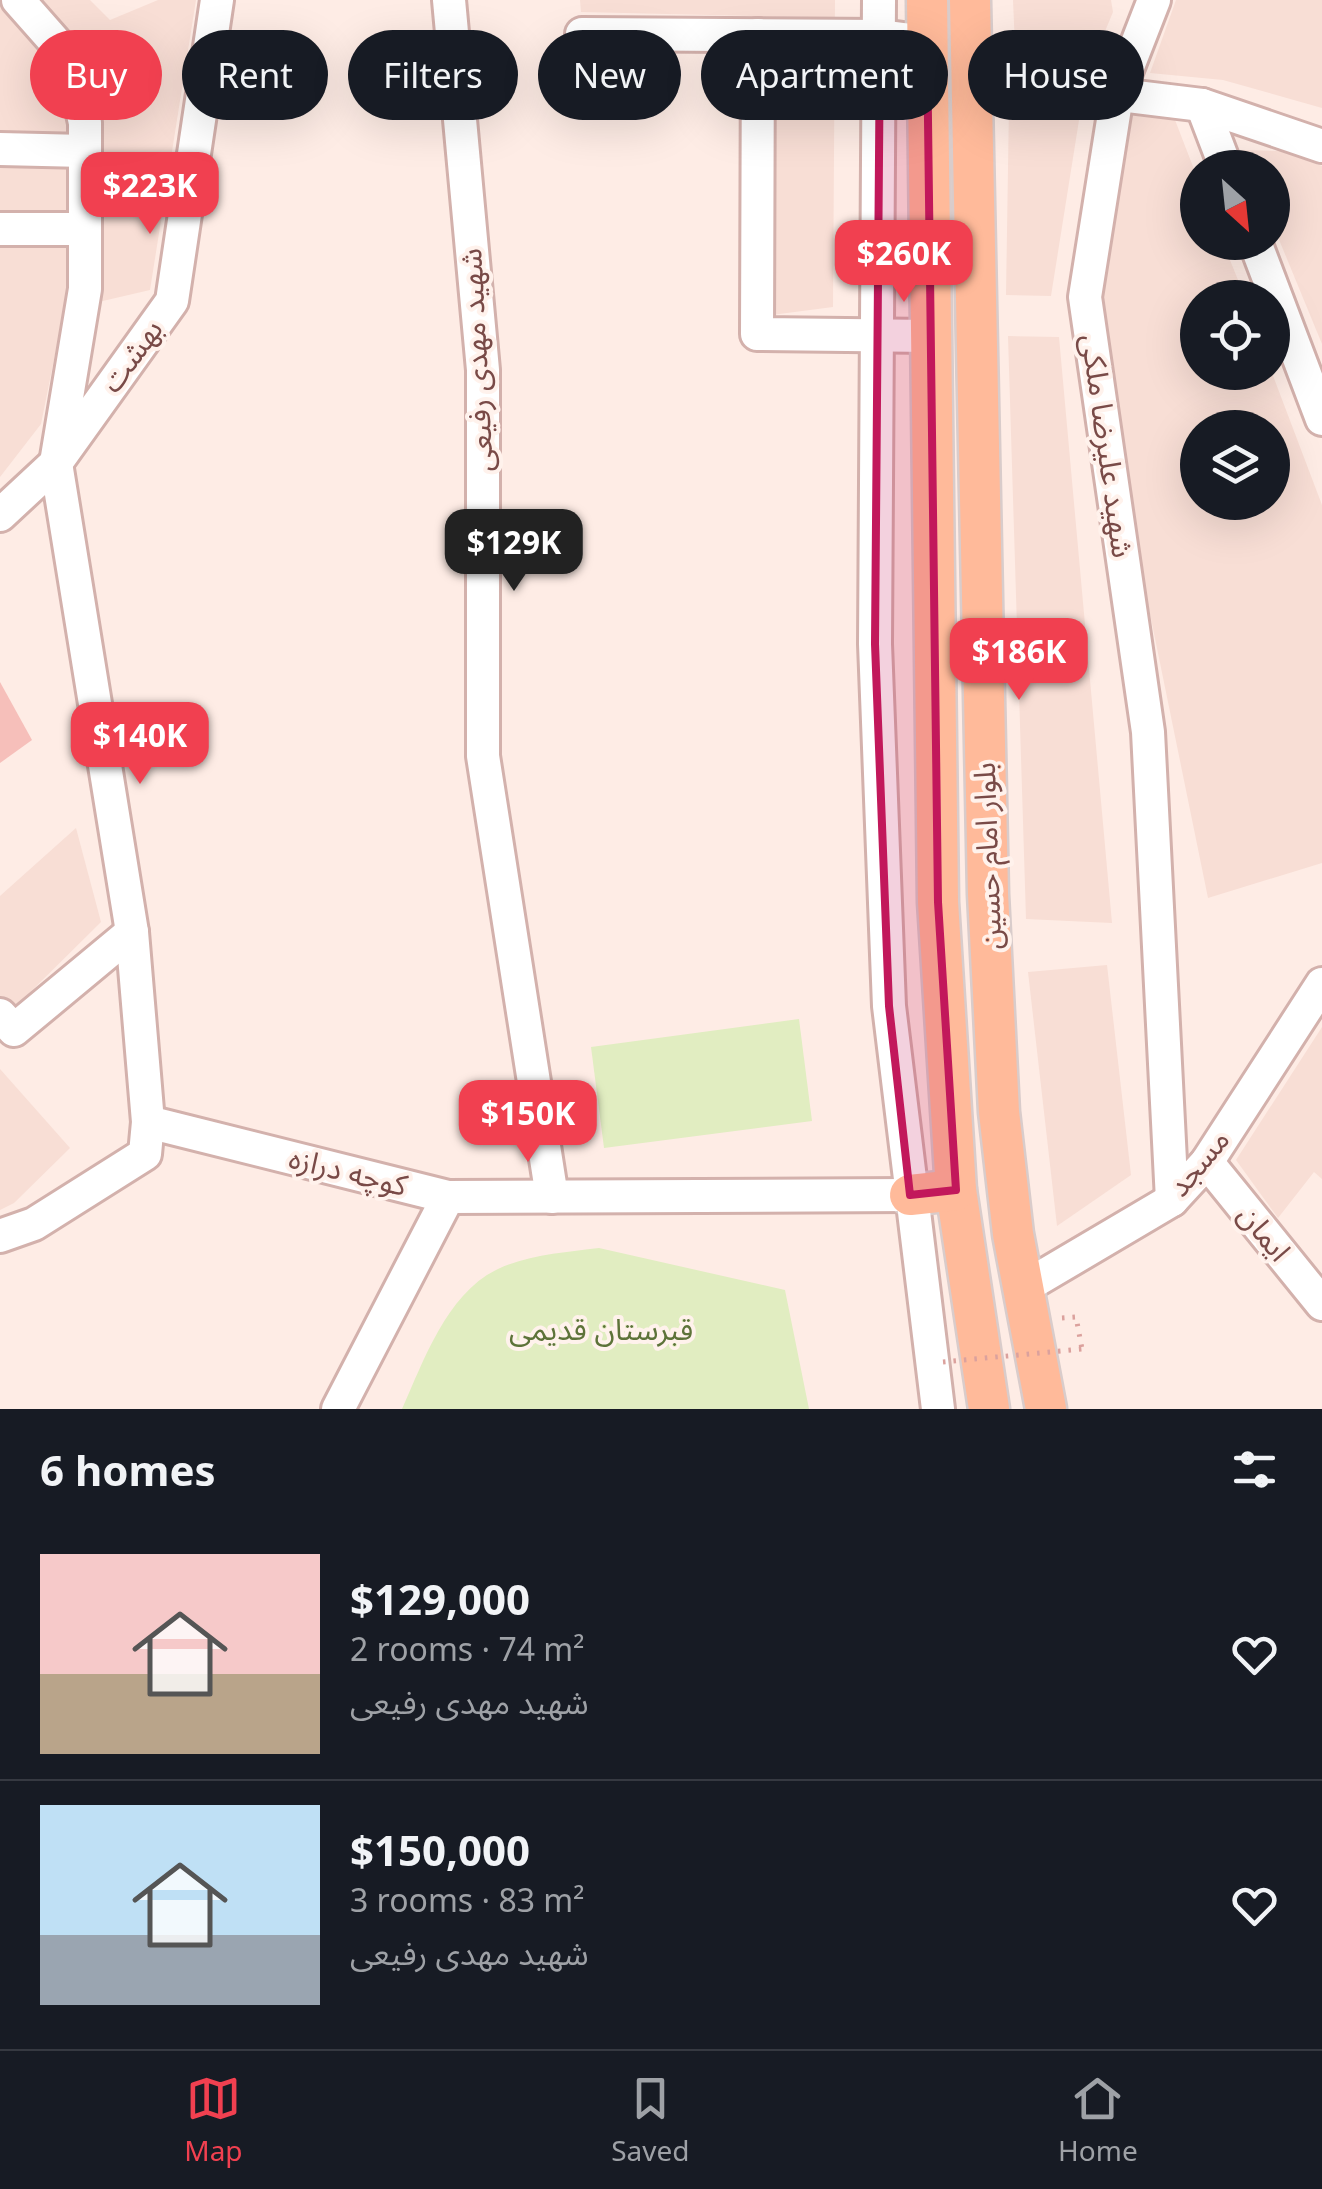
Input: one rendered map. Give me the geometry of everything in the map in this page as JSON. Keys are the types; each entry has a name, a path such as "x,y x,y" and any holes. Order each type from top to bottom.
{"main road":[{"name":"بلوار امام حسین","path":"926,0 927,30"},
{"name":"بلوار امام حسین","path":"970,0 970,30"},
{"name":"بلوار امام حسین","path":"928,120 938,902 956,1190 988,1409"},
{"name":"بلوار امام حسین","path":"972,120 988,894 999,1112 1023,1288 1046,1409"},
{"path":"910,1194 956,1190"}],"street":[{"path":"0,1236 34,1224 145,1154 148,1122 132,932 56,463 86,289 85,123 71,60 18,0"},
{"name":"بهشت","path":"0,515 56,463 172,300 217,0"},
{"name":"شهید مهدی رفیعی","path":"449,0 483,370 484,756 552,1196"},
{"path":"879,0 880,30"},
{"name":"شهید علیرضا ملکی","path":"1142,30 1154,0"},
{"path":"1144,99 1202,105 1318,132"},
{"path":"1202,105 1219,150"},
{"path":"758,120 757,334 931,336"},
{"path":"879,120 874,644 889,1006 938,1409"},
{"name":"شهید علیرضا ملکی","path":"1113,120 1085,297 1148,732 1172,1200"},
{"path":"0,149 85,151"},
{"path":"0,229 86,229"},
{"path":"1262,260 1322,419"},
{"path":"0,1016 14,1030 132,932"},
{"name":"مسجد","path":"1023,1288 1172,1200 1207,1162 1322,984"},
{"name":"کوچه درازه","path":"148,1122 448,1197 910,1194"},
{"name":"ایمان","path":"1207,1162 1322,1304"},
{"path":"338,1409 448,1197"}],"path":[{"path":"943,1362 1082,1350 1076,1316"}],"highlighted area":[{"path":"880,36 927,42 938,902 956,1190 910,1195 889,1006 875,644"}],"shaded area":[{"path":"0,0 90,0 110,20 158,0 196,0 191,30 182,30 182,88 150,290 64,310 41,424 0,477"},
{"path":"580,0 835,0 835,30 752,30 752,16 581,12"},
{"path":"1013,0 1111,0 1113,12 1106,30 1014,30"},
{"path":"1176,0 1322,0 1322,108 1223,80 1150,73"},
{"path":"1144,117 1175,120 1187,150 1180,150 1180,260 1230,260 1238,280 1180,280 1180,390 1278,390 1286,410 1180,410 1180,520 1290,520 1290,421 1322,505 1322,863 1208,898 1129,511 1093,293 1129,120 1144,120"},
{"path":"751,120 834,120 833,307 749,318"},
{"path":"1009,120 1079,120 1051,296 1006,295"},
{"path":"1290,154 1322,166 1322,344 1287,260"},
{"path":"1008,336 1059,337 1112,923 1026,919"},
{"path":"76,828 101,922 0,1022 0,896"},
{"path":"1107,965 1131,1175 1057,1226 1028,972"},
{"path":"1322,1027 1322,1179 1314,1172 1278,1218 1236,1160"},
{"path":"0,1069 70,1148 14,1203 0,1210"}],"green space":[{"path":"799,1019 812,1121 604,1148 591,1047"},
{"name":"قبرستان قدیمی","path":"599,1248 785,1290 809,1409 402,1409 439,1330 480,1280 522,1260"}],"building":[{"path":"0,682 32,740 0,763"}]}
